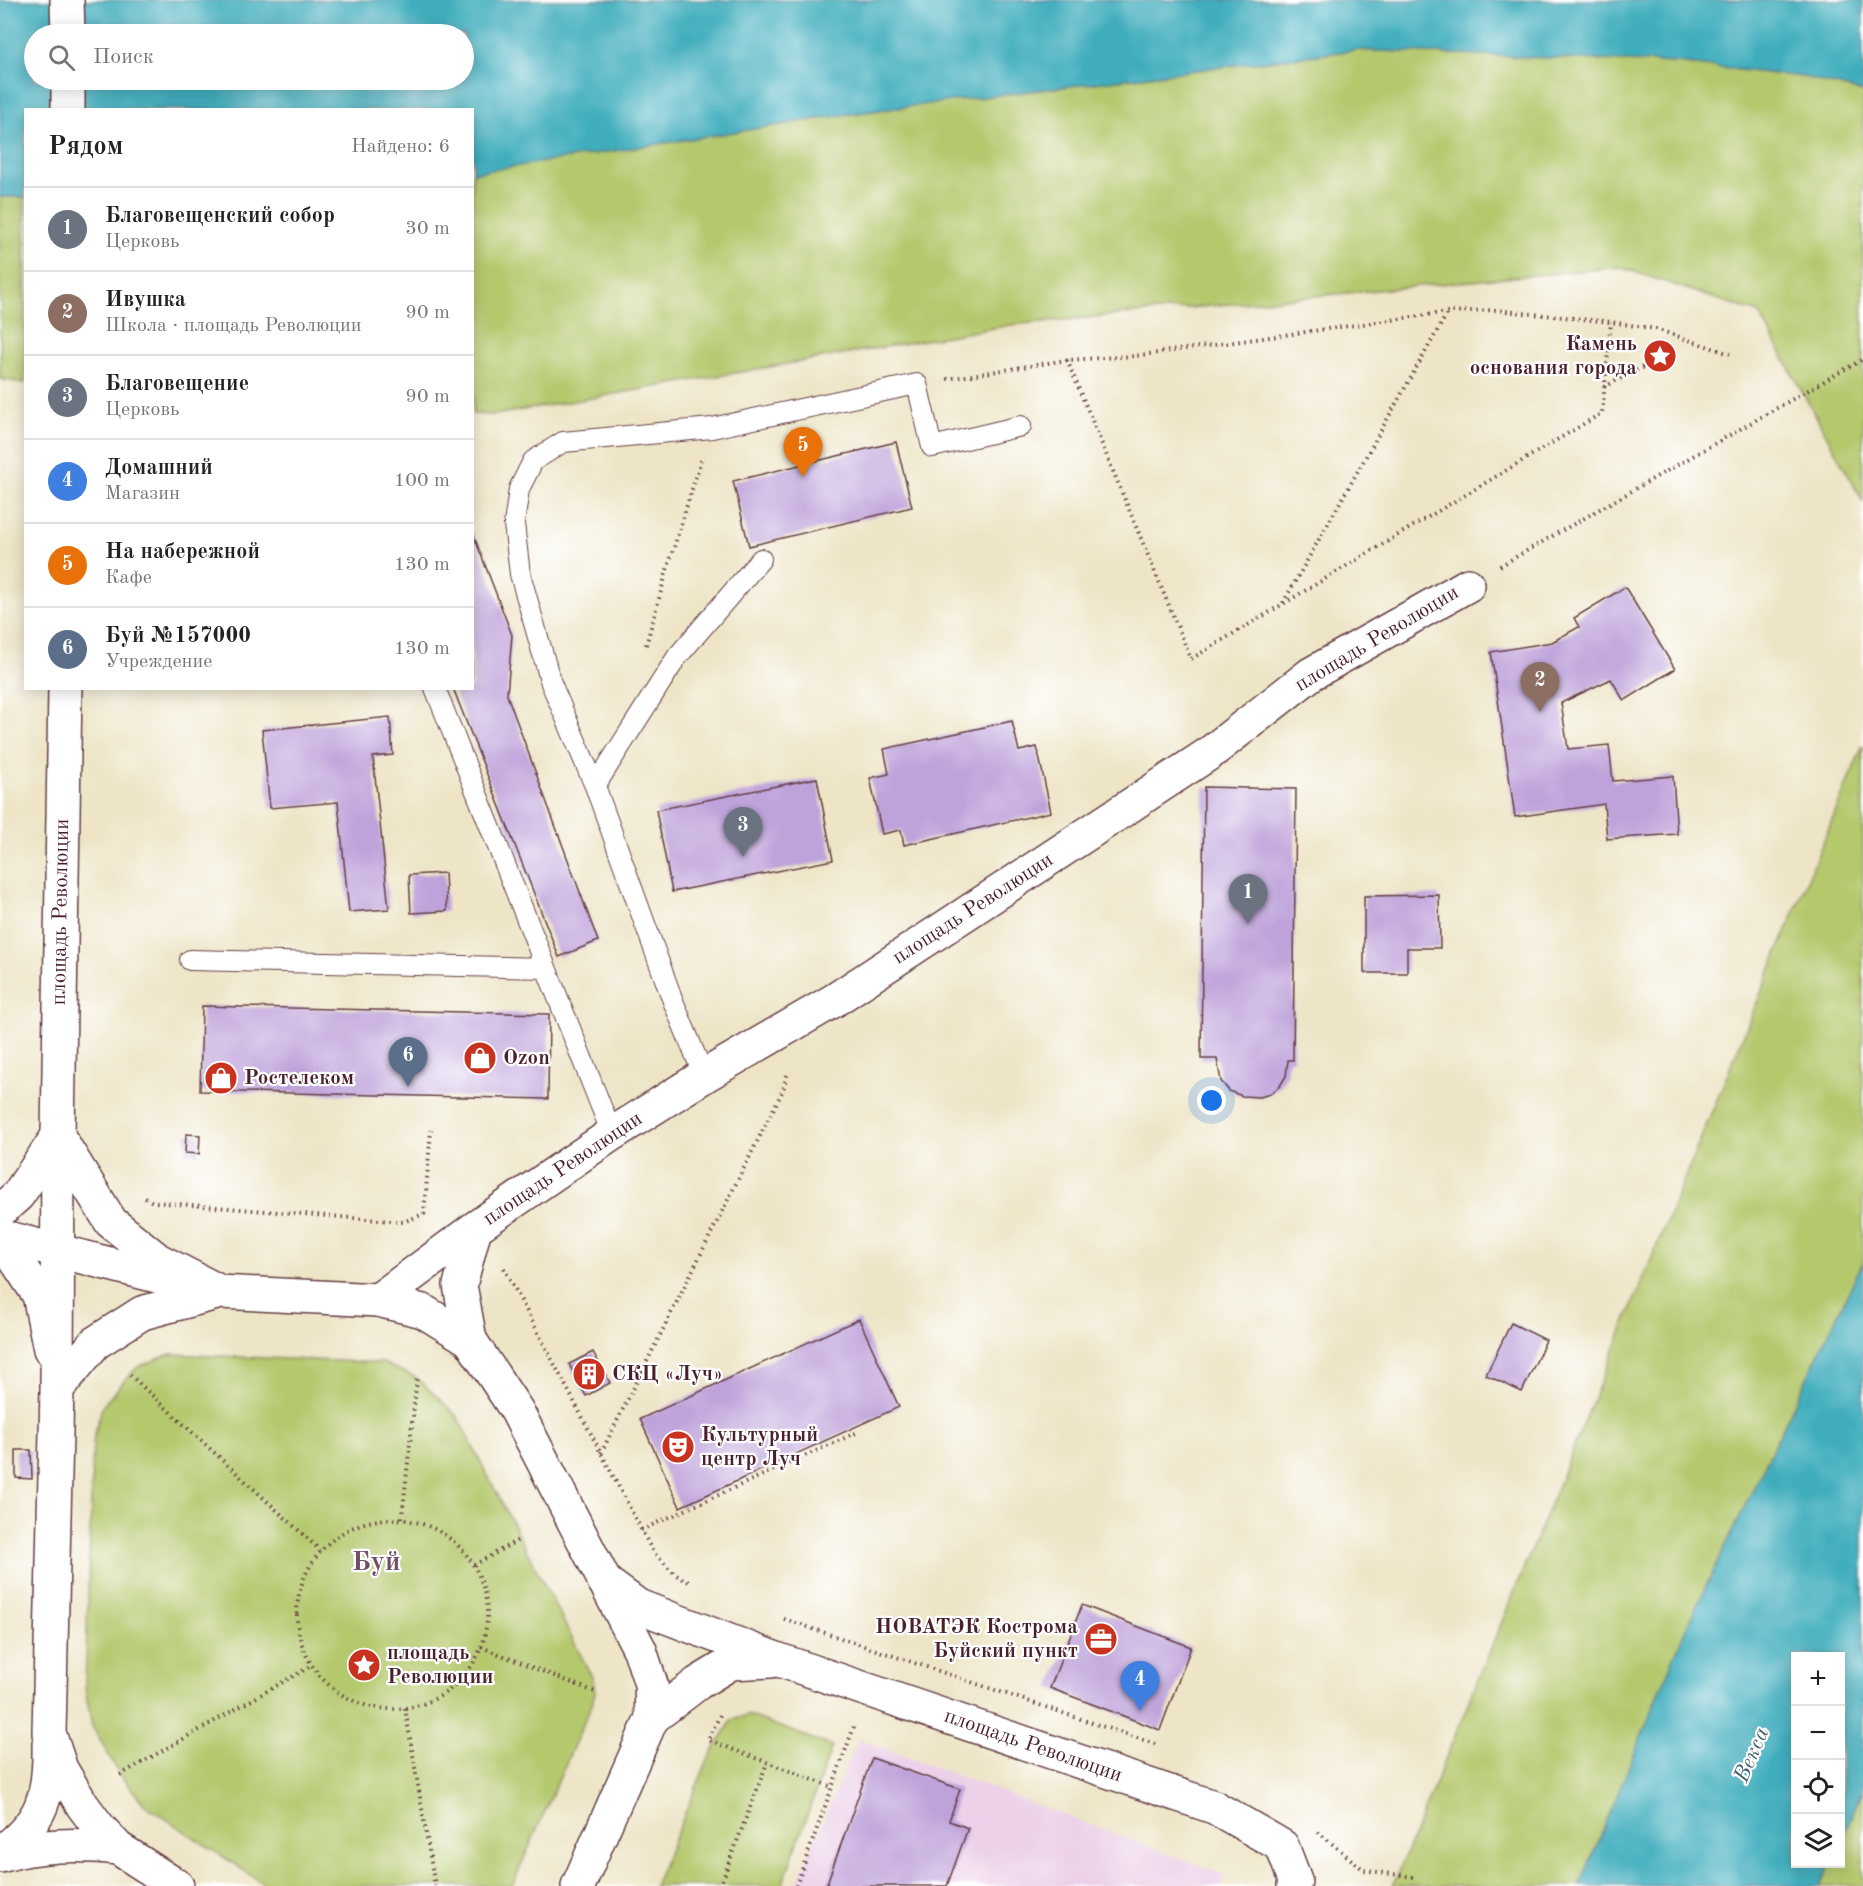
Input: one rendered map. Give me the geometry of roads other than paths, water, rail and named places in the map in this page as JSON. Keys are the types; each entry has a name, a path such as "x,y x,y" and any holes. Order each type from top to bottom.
{"main road":[{"path":"68,0 68,24"},
{"path":"68,90 68,108"},
{"name":"площадь Революции","path":"378,1300 475,1228 612,1134 704,1076 843,995 1210,753 1311,674 1468,585"},
{"name":"площадь Революции","path":"64,690 57,1389 49,1733 61,1769 98,1826 118,1848 177,1886"},
{"path":"0,1211 18,1196 58,1136"},
{"name":"площадь Революции","path":"58,1136 111,1222 158,1260 220,1292"},
{"name":"площадь Революции","path":"475,1228 460,1285 470,1340 517,1411 640,1650 651,1684 652,1718 578,1886"},
{"name":"площадь Революции","path":"0,1236 220,1292 378,1300 423,1311 470,1340"},
{"path":"0,1244 10,1251 39,1295 57,1389"},
{"name":"площадь Революции","path":"57,1389 95,1343 142,1313 220,1292"},
{"name":"площадь Революции","path":"604,1581 638,1606 779,1660 1214,1807 1282,1846 1295,1880 1294,1886"},
{"name":"площадь Революции","path":"652,1718 698,1683 731,1663 779,1660"},
{"path":"0,1854 18,1840 38,1814 45,1797 50,1765 49,1733"},
{"path":"0,1854 52,1846 91,1845 118,1848"}],"lane":[{"path":"704,1076 595,786 551,683 520,574 514,524 519,489 533,461 563,442 712,428 916,384 932,447 1021,426"},
{"path":"595,786 678,657 761,559"},
{"path":"436,690 612,1134"},
{"path":"190,960 546,968"}],"water":[{"path":"0,0 1863,0 1863,92 1804,77 1677,63 1355,50 849,114 474,173 474,108 24,108 24,197 0,197"},
{"name":"Векса","path":"1863,1262 1863,1789 1845,1831 1845,1652 1791,1652 1791,1868 1828,1868 1821,1886 1580,1886 1686,1628"}],"place":[{"name":"Камень основания города","path":"1660,356"},
{"name":"На набережной","path":"803,477"},
{"name":"Ивушка","path":"1540,712"},
{"name":"Благовещение","path":"743,857"},
{"name":"Благовещенский собор","path":"1248,924"},
{"name":"Ozon","path":"480,1058"},
{"name":"Ростелеком","path":"221,1078"},
{"name":"Буй №157000","path":"408,1087"},
{"name":"СКЦ «Луч»","path":"589,1374"},
{"name":"Культурный центр Луч","path":"678,1447"},
{"name":"НОВАТЭК Кострома Буйский пункт","path":"1101,1639"},
{"name":"площадь Революции","path":"364,1665"},
{"name":"Домашний","path":"1140,1711"}],"district":[{"name":"Буй","path":"376,1562"}]}
